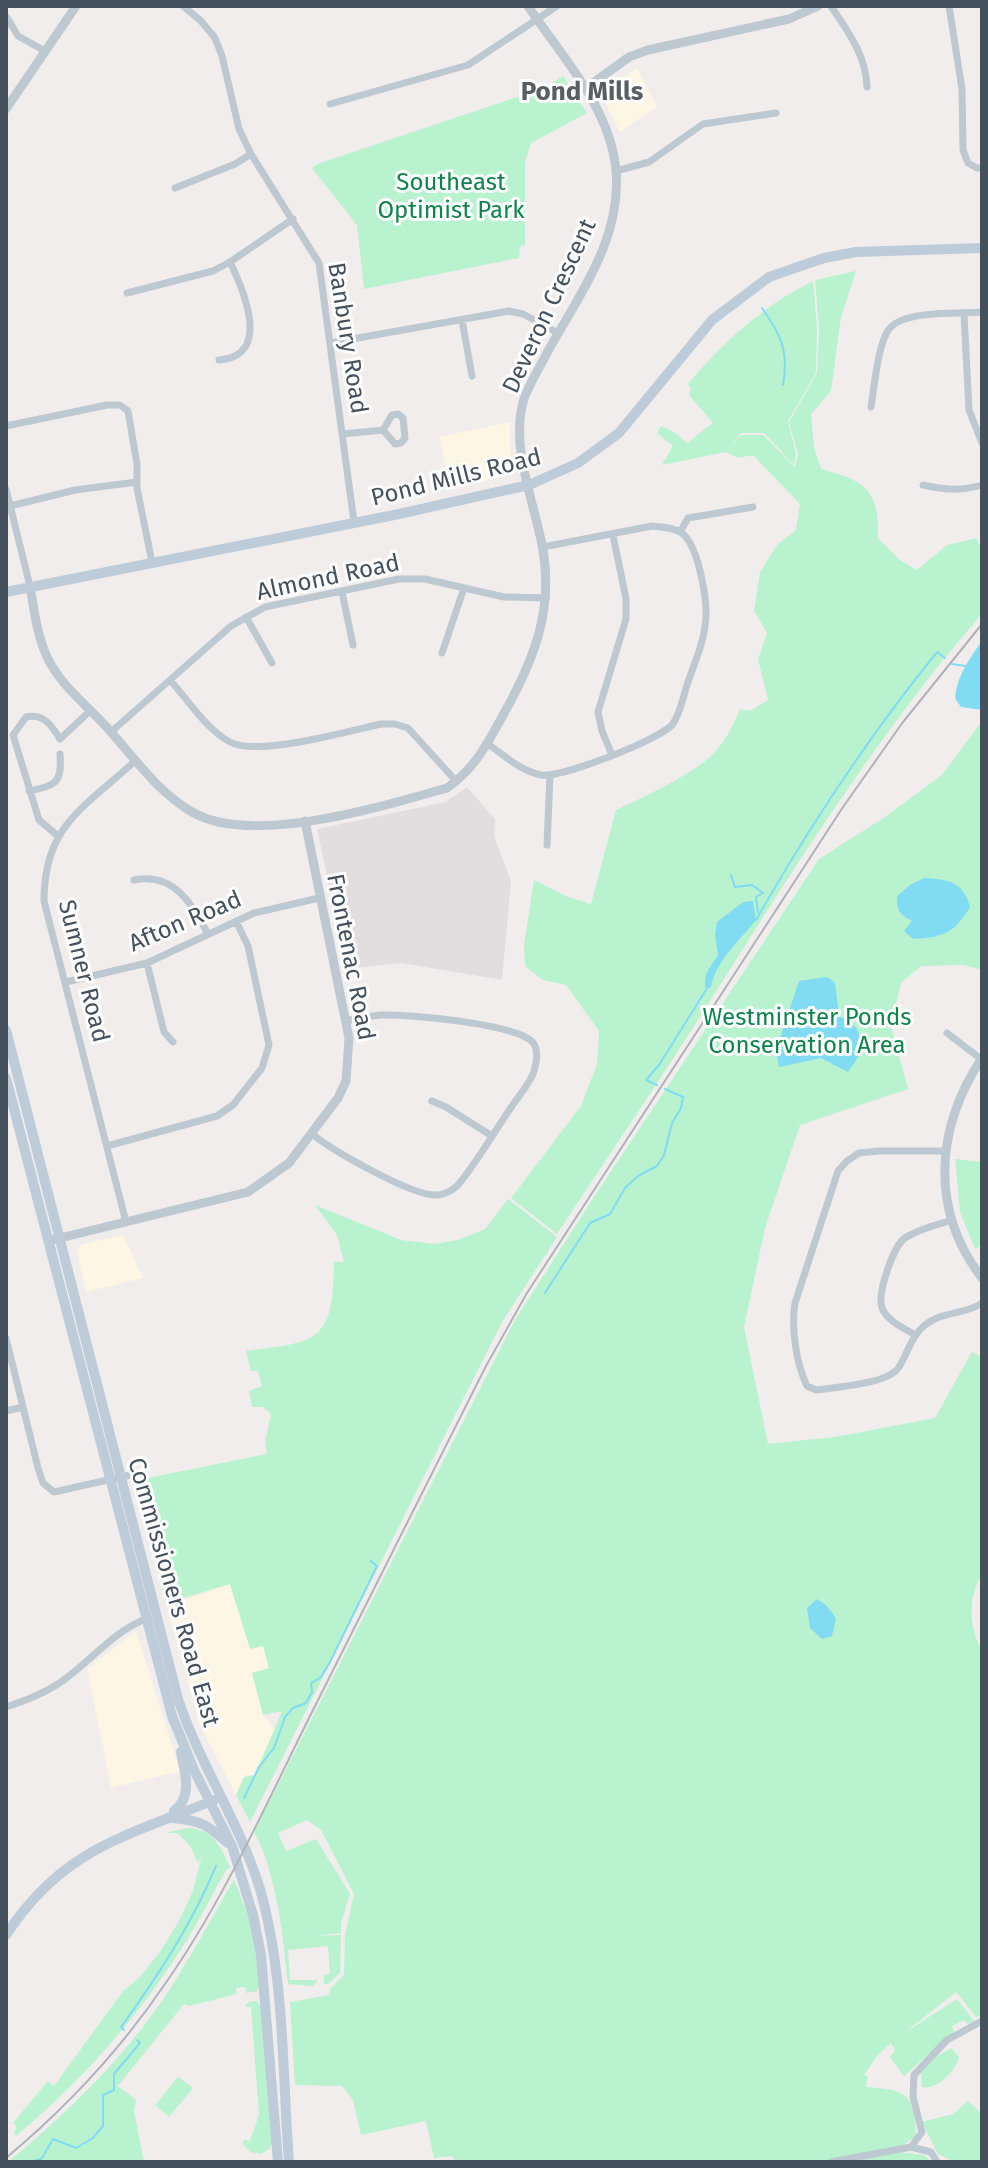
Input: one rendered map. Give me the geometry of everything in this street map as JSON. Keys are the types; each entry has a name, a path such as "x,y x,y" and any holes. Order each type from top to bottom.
{"main road":[{"name":"Pond Mills Road","path":"6,592 529,485 578,463 619,433 712,320 769,277 824,258 856,252 982,248"},
{"name":"Commissioners Road East","path":"6,1030 10,1060 54,1240"},
{"name":"Commissioners Road East","path":"6,1078 54,1240 185,1718 232,1846 253,1915 261,1955 278,2162"},
{"name":"Commissioners Road East","path":"120,1477 145,1619 178,1733 244,1847 268,1923 278,1994 289,2162"},
{"path":"166,1817 180,1807 186,1795 187,1779 178,1733"},
{"path":"6,1935 10,1922 73,1863 105,1843 215,1799"},
{"path":"166,1817 187,1819 212,1827 232,1846"}],"street":[{"path":"6,109 76,6"},
{"name":"Banbury Road","path":"183,6 215,38 239,129 251,154 319,263 354,522"},
{"name":"Deveron Crescent","path":"30,586 38,631 54,671 135,761 174,800 195,814 240,826 259,827 305,821 447,788 478,761 528,672 546,598 543,547 518,434 524,400 609,237 616,199 616,171 604,127 586,88 528,6"},
{"path":"330,104 468,65 557,6"},
{"path":"586,88 629,57 648,50 789,19 818,6"},
{"path":"831,6 856,43 867,70 867,87"},
{"path":"949,6 962,89 963,150 968,163 982,168"},
{"path":"6,16 18,36 45,51"},
{"path":"616,171 649,162 703,124 776,113"},
{"path":"175,188 235,164 251,154"},
{"path":"127,293 198,276 230,262 293,219"},
{"path":"219,360 235,359 246,349 250,336 244,288 230,262"},
{"path":"330,343 509,311 523,314 558,333"},
{"path":"871,407 884,337 891,326 909,317 982,312"},
{"path":"964,314 969,410 982,443"},
{"path":"462,320 472,376"},
{"path":"6,426 107,405 120,405 128,411 152,562"},
{"path":"343,434 383,430"},
{"path":"10,506 75,490 137,482"},
{"path":"923,485 943,490 964,490 982,485"},
{"path":"6,489 30,586"},
{"path":"680,532 688,518 753,507"},
{"path":"488,744 524,770 550,775 581,769 612,755 671,726 700,646 706,617 701,582 696,554 680,532 669,527 652,526 543,547"},
{"path":"612,755 598,712 626,619 626,599 613,535"},
{"name":"Almond Road","path":"111,732 246,617 265,607 399,579 425,579 504,597 546,598"},
{"path":"442,653 464,588"},
{"path":"342,592 353,645"},
{"path":"246,617 272,663"},
{"path":"170,680 217,732 231,743 260,748 381,724 395,724 408,728 456,781"},
{"path":"58,836 39,820 13,735 26,717 32,715 50,723 60,739 91,710"},
{"path":"29,791 49,787 56,781 61,772 60,754"},
{"name":"Sumner Road","path":"126,1222 44,901 46,865 58,836 135,761"},
{"path":"547,845 550,775"},
{"name":"Frontenac Road","path":"54,1240 248,1192 289,1163 338,1098 346,1081 350,1059 349,1038 305,821"},
{"path":"134,880 144,878 186,895 208,934"},
{"name":"Afton Road","path":"66,982 147,963 254,913 319,898"},
{"path":"107,1146 217,1116 233,1105 262,1068 269,1045 248,946 236,921"},
{"path":"147,963 164,1032 173,1042"},
{"path":"312,1134 333,1151 357,1164 435,1196 456,1188 533,1075 536,1047 530,1038 517,1032 430,1016 380,1015 345,1021"},
{"path":"947,1033 981,1058 955,1105 944,1151 952,1220 973,1266 982,1278"},
{"path":"432,1101 492,1136"},
{"path":"944,1151 859,1153 838,1171 792,1319 803,1377 807,1386 816,1390 879,1380 897,1371 915,1335 927,1323 945,1315 972,1310 982,1303"},
{"path":"915,1335 888,1317 882,1307 882,1288 899,1243 906,1237 952,1220"},
{"path":"6,1338 38,1468 46,1487 54,1492 120,1477"},
{"path":"6,1411 23,1407"},
{"path":"6,1707 34,1698 59,1683 103,1644 145,1619 157,1616"},
{"path":"911,2147 922,2132 913,2097 914,2075 947,2040 982,2021"},
{"path":"831,2162 911,2147 931,2152 937,2162"}],"shaded area":[{"path":"637,68 657,107 620,132 600,93"},
{"path":"510,422 514,474 451,489 439,437"},
{"path":"467,787 495,819 494,836 511,881 502,980 401,963 347,969 317,829 445,802"},
{"path":"123,1235 143,1278 86,1292 77,1252 81,1245"},
{"path":"230,1584 250,1648 263,1645 269,1668 252,1673 263,1715 275,1730 254,1775 244,1777 236,1795 200,1725 167,1606"},
{"path":"136,1631 180,1771 111,1788 87,1669"}],"green space":[{"name":"Southeast Optimist Park","path":"563,76 587,113 531,143 525,162 525,245 520,246 519,258 364,289 357,225 312,168 544,88"},
{"path":"856,271 841,317 831,391 811,414 814,447 821,469 849,478 867,490 876,508 878,538 900,560 917,570 947,545 977,538 982,553 982,614 907,706 838,802 557,1234 511,1198 581,1106 597,1064 599,1031 566,985 543,980 525,966 524,946 534,880 568,897 591,904 616,810 694,769 714,753 726,738 740,709 750,711 768,700 758,659 767,633 754,611 760,572 777,545 796,530 800,504 753,455 738,458 726,452 662,465 673,446 657,433 661,426 687,443 713,423 689,395 691,388 688,384 745,326 813,281 817,327 816,373 788,421 796,454 794,465 764,433 741,433 730,447 741,435 763,435 795,467 798,454 789,422 817,373 819,327 815,280"},
{"name":"Westminster Ponds Conservation Area","path":"982,721 982,970 964,965 921,966 901,983 891,1026 908,1089 800,1125 765,1228 744,1327 768,1444 835,1437 935,1418 972,1352 982,1357 982,1574 972,1603 972,1622 982,1652 982,2014 976,2017 956,1992 904,2033 957,1999 974,2021 968,2024 964,2020 952,2026 954,2032 904,2076 890,2057 895,2050 891,2043 864,2075 868,2076 866,2087 899,2092 914,2110 916,2136 903,2145 881,2150 924,2155 932,2162 456,2162 452,2156 434,2158 426,2121 361,2135 353,2100 342,2086 295,2085 290,2002 329,1995 330,1989 344,1975 345,1934 354,1894 321,1830 307,1820 278,1833 286,1851 316,1839 350,1894 341,1933 313,1936 341,1935 340,1973 324,1984 324,1975 330,1974 328,1946 288,1950 290,1980 317,1982 312,1986 288,1984 274,1886 254,1832 515,1320 590,1203 819,859 882,819 942,775"},
{"path":"955,1159 982,1162 982,1245 975,1249 960,1212"},
{"path":"508,1199 557,1237 502,1322 250,1822 236,1795 244,1777 255,1775 282,1711 263,1715 252,1673 269,1668 263,1646 250,1649 230,1584 166,1603 133,1481 267,1454 265,1442 271,1414 263,1407 252,1407 249,1391 262,1386 258,1371 251,1371 246,1351 306,1340 325,1323 333,1288 334,1262 344,1262 337,1235 315,1205 401,1240 435,1244 458,1240 485,1229"},
{"path":"187,1828 209,1835 230,1867 180,1951 125,2026 84,2072 16,2136 17,2127 13,2123 48,2081 54,2086 123,1991 139,1978 160,1952 179,1921 193,1891 202,1854 198,1863 191,1847 178,1833 166,1833"},
{"path":"234,1879 253,1929 260,1984 257,1991 246,1993 245,1987 236,1988 237,1994 189,2006 184,2004 118,2086 136,2100 134,2111 144,2162 8,2162 77,2100 140,2031 175,1981"},
{"path":"257,2001 262,2009 273,2142 261,2154 250,2152 243,2144 244,2139 250,2141 259,2115 251,2007 245,2007 248,2002"},
{"path":"951,2048 959,2057 954,2068 939,2083 922,2087 921,2073 937,2056"},
{"path":"178,2077 193,2088 169,2117 155,2105"},
{"path":"968,2101 982,2114 982,2162 954,2162 938,2154 922,2122 953,2114"}],"water":[{"path":"982,641 982,710 961,707 955,698 958,682"},
{"path":"924,878 940,879 959,887 970,907 959,923 947,932 913,939 904,931 912,921 900,912 897,896"},
{"path":"753,901 756,920 723,960 711,987 706,990 706,976 718,955 717,922 743,902"},
{"path":"827,977 835,983 839,1016 856,1027 865,1047 848,1072 821,1058 779,1067 776,1050 799,981"},
{"path":"817,1599 836,1618 832,1636 822,1639 810,1628 807,1608"}],"waterway":[{"path":"762,308 782,344 785,362 783,385"},
{"path":"756,920 819,816 887,716 937,652 945,658"},
{"path":"952,664 965,666"},
{"path":"731,875 735,887 752,885 763,893 756,897 758,912"},
{"path":"657,1085 646,1080 659,1065 706,990"},
{"path":"545,1293 590,1223 610,1214 625,1188 638,1176 657,1166 664,1155 683,1097 665,1089"},
{"path":"244,1798 259,1767 274,1748 285,1717 293,1708 306,1703 312,1692 311,1683 320,1678 329,1664 377,1566 371,1561"},
{"path":"124,2030 121,2027 173,1949 216,1866"},
{"path":"32,2162 42,2158 53,2139 76,2148 93,2138 103,2126 103,2095 114,2090 114,2074 140,2043 137,2040"}],"railway":[{"path":"6,2158 72,2098 111,2054 148,2008 186,1952 243,1851 486,1366 527,1293 843,807 903,722 982,624"}],"district":[{"name":"Pond Mills","path":"582,91"}]}
